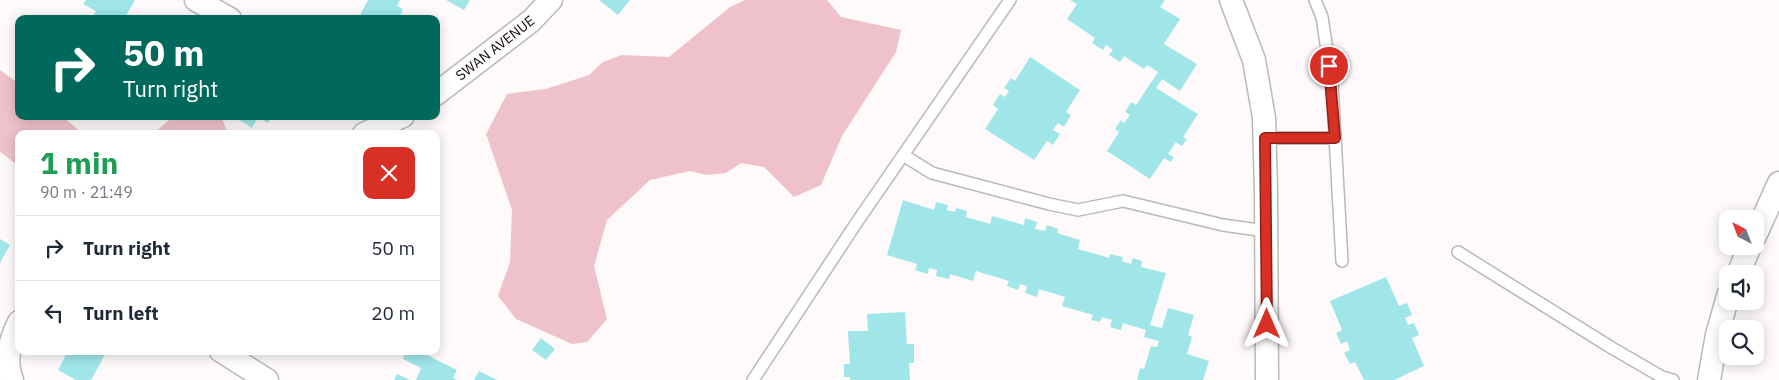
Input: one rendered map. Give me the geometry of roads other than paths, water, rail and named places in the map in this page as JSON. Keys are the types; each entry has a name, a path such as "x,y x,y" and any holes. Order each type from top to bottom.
{"street":[{"path":"196,0 223,15"},
{"name":"SWAN AVENUE","path":"440,91 531,21 551,0"},
{"path":"1231,0 1254,60 1262,102 1265,138 1267,380"},
{"path":"373,130 394,120"},
{"path":"1764,216 1779,184"},
{"path":"1709,380 1724,310"},
{"path":"12,380 8,365 4,359 15,332"},
{"path":"227,355 266,380"}],"lane":[{"path":"753,380 857,222 1010,0"},
{"path":"1315,0 1322,18 1332,83 1342,261"},
{"path":"1265,138 1335,138"},
{"path":"903,155 932,173 1049,204 1078,210 1123,201 1223,225 1266,231"},
{"path":"1458,252 1612,348 1662,377 1673,380"}]}
